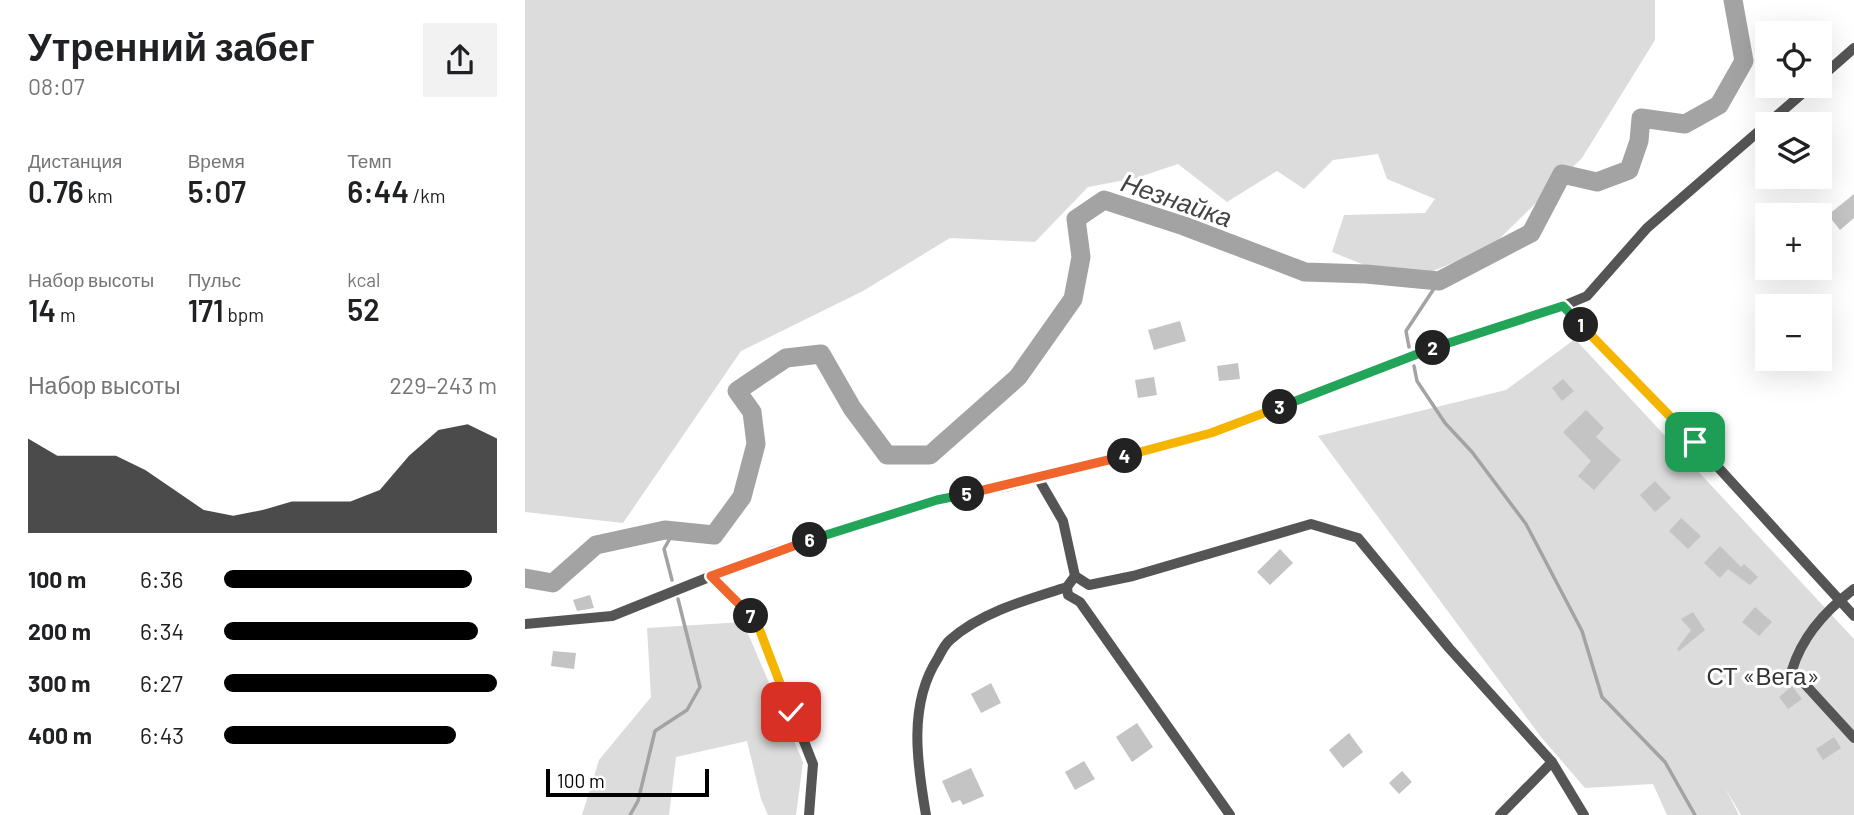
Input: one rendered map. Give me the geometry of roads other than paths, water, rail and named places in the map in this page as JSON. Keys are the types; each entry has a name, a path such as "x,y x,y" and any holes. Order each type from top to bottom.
{"street":[{"path":"1832,67 1854,48"},
{"path":"525,624 612,616 774,551 937,500 1038,478 1211,433 1451,341 1563,306 1587,296 1647,228 1797,98"},
{"path":"1563,306 1695,442 1854,616"},
{"path":"1038,478 1063,522 1075,576 1089,585 1133,576 1311,524 1358,538 1448,648 1552,762 1584,815"},
{"path":"711,576 757,623 813,764 809,815"},
{"path":"1075,576 1067,587 1067,596 1080,602 1230,815"},
{"path":"926,815 918,767 918,717 926,676 949,640 1002,608 1067,587"},
{"path":"1854,589 1840,600 1800,646 1792,670 1854,738"},
{"path":"1500,815 1552,762"}],"waterway":[{"name":"Незнайка","path":"525,578 553,583 596,545 665,530 714,535 742,497 756,444 752,412 737,391 786,358 821,354 852,408 887,455 930,455 1018,377 1073,299 1081,257 1076,219 1104,200 1184,226 1305,272 1439,281 1531,233 1562,174 1597,182 1629,170 1639,141 1641,118 1685,124 1719,105 1744,61 1733,0"},
{"path":"1409,347 1406,331 1439,281"},
{"path":"1414,366 1417,381 1445,423 1472,452 1526,524 1582,631 1602,697 1665,762 1695,815"},
{"path":"672,580 664,549 674,531"},
{"path":"630,815 638,801 655,731 687,710 700,687 678,599"}],"park label":[{"name":"СТ «Вега»","path":"1763,675"}]}
